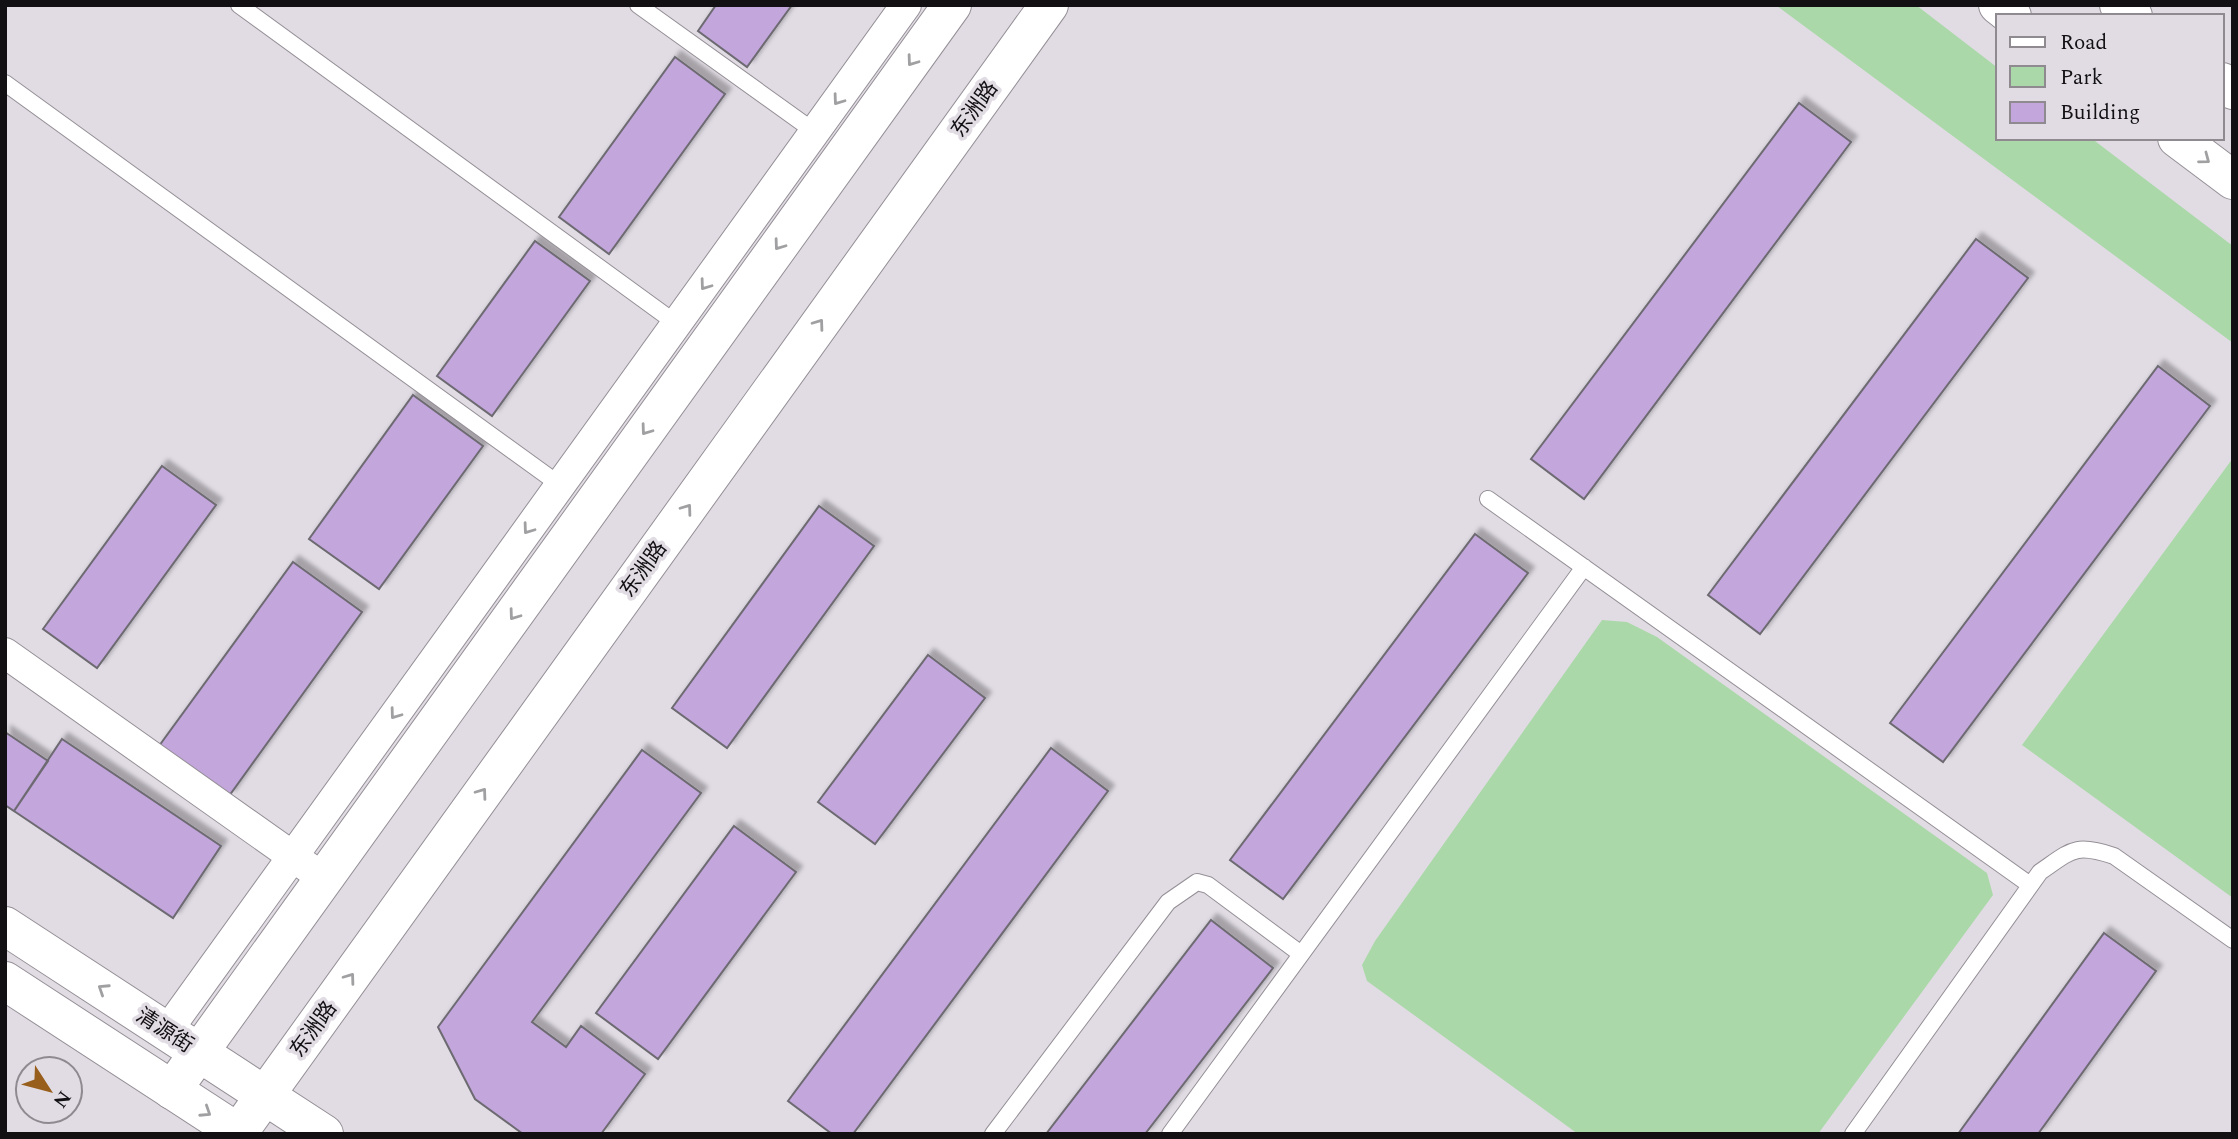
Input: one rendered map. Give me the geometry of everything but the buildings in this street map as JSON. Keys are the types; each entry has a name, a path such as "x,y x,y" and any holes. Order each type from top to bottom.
{"street":[{"path":"167,1031 906,5"},
{"path":"172,1090 952,5"},
{"name":"东洲路","path":"239,1133 1049,5"},
{"path":"2179,140 2233,180"},
{"path":"5,653 324,878"},
{"name":"清源街","path":"5,926 324,1134"},
{"path":"5,981 239,1133"}],"lane":[{"path":"239,5 677,324"},
{"path":"638,5 815,132"},
{"path":"5,83 560,485"},
{"path":"1488,499 2030,886"},
{"path":"1170,1134 1584,567"},
{"path":"1853,1134 2040,872 2070,852 2091,848 2114,856 2233,940"},
{"path":"993,1134 1168,902 1197,882 1208,885 1301,954"}],"green space":[{"path":"1916,5 1996,66 1996,140 2094,140 2233,246 2233,343 1777,6"},
{"path":"2233,458 2233,898 2022,745"},
{"path":"1602,620 1627,622 1657,637 1987,873 1993,895 1818,1134 1578,1134 1367,981 1362,965 1375,941"}]}
